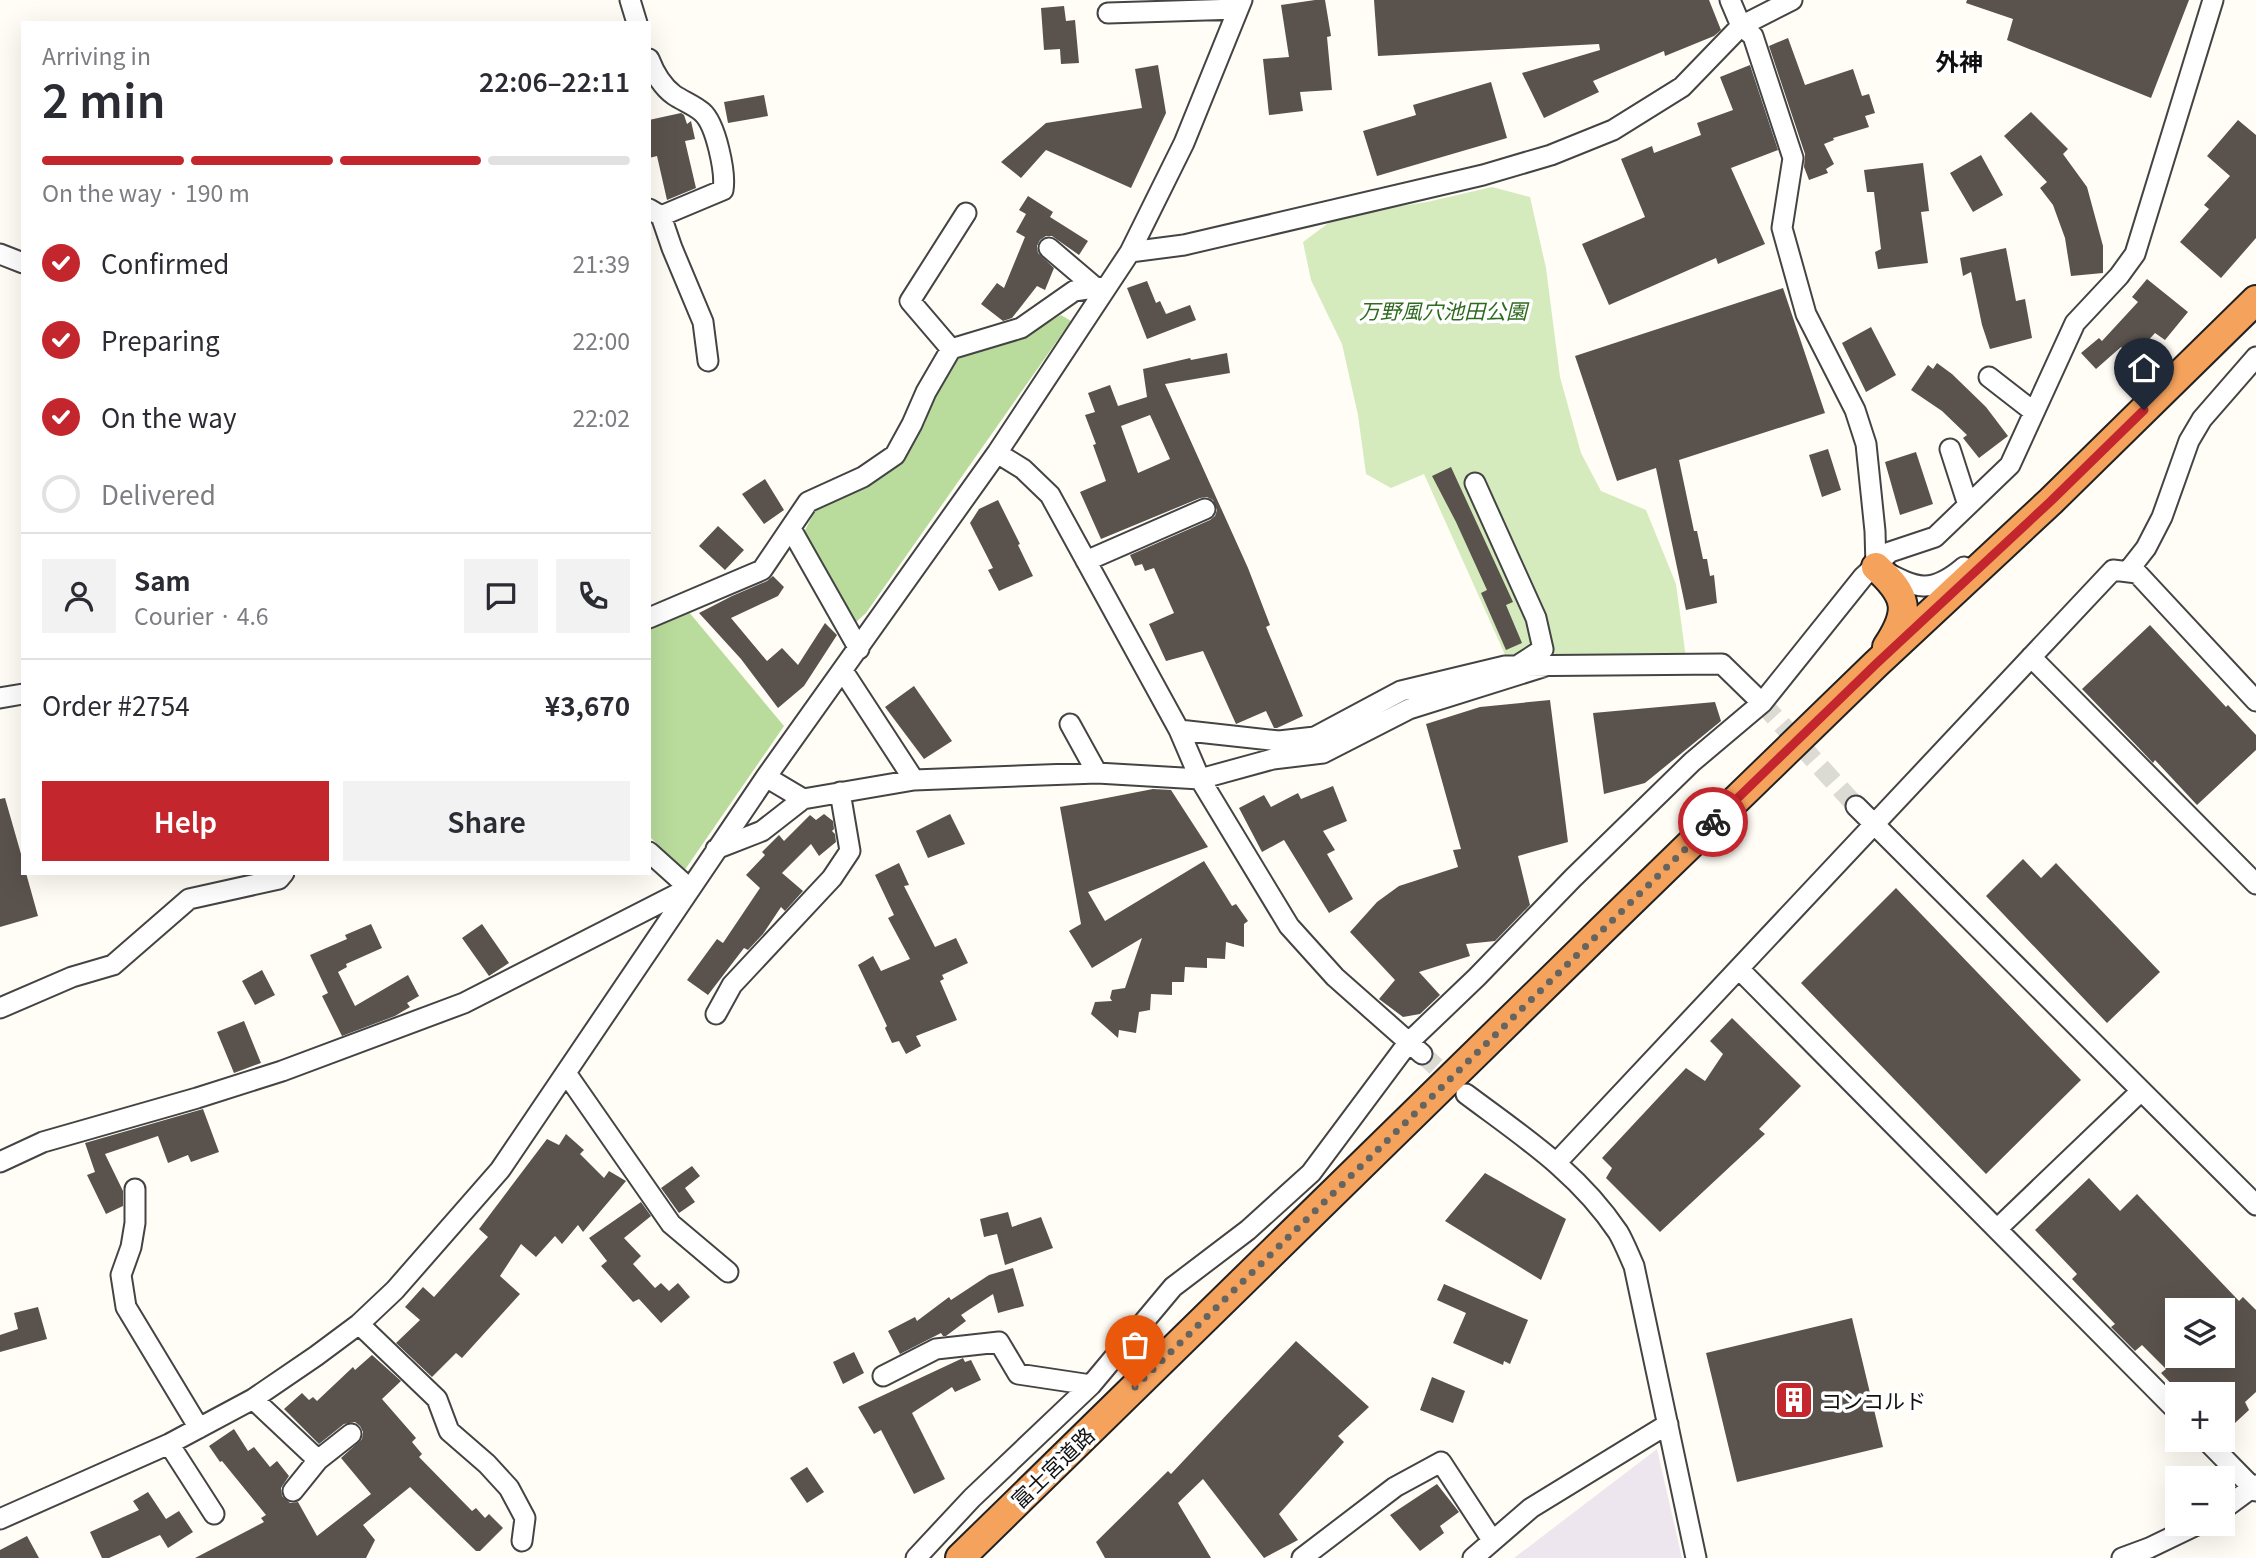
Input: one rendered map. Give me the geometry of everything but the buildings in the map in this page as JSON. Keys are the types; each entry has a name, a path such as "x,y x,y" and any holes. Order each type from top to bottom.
{"highway":[{"name":"富士宮道路","path":"960,1558 1876,664 2051,501 2256,300"},
{"path":"1876,567 1893,582 1903,605 1903,618 1876,664"}],"street":[{"path":"630,0 636,21"},
{"path":"1730,0 1741,26 1753,36 1793,158 1782,228 1806,314 1855,410 1866,444 1876,567"},
{"path":"1130,252 1184,245 1483,175 1551,155 1613,130 1682,87 1741,26 1792,0"},
{"path":"916,1558 972,1498 1091,1385 1173,1287 1248,1230 1311,1173 1477,977 1573,878 1692,762 1762,703 1863,577 1890,552 1935,537 2010,465 2075,323 2119,276 2135,254 2213,0"},
{"path":"0,1519 169,1444 253,1399 359,1324 396,1290 500,1170 625,988 716,849 997,453 1101,287 1130,252 1184,143 1240,4 1108,13"},
{"path":"651,64 672,93 704,113 716,139 725,178 723,190 655,213 704,322 708,361"},
{"path":"951,349 910,301 966,213"},
{"path":"1049,248 1101,287"},
{"path":"0,254 21,262"},
{"path":"651,617 762,570 808,502 863,477 895,455 951,349 1021,328 1074,292 1101,287"},
{"path":"2128,571 2146,548 2162,517 2189,441 2202,419 2256,357"},
{"path":"1990,377 2034,412"},
{"path":"1950,449 1968,505"},
{"path":"997,453 1023,469 1049,495 1179,730 1200,779 1289,926 1335,977 1415,1048"},
{"path":"1475,483 1536,618 1543,649 1516,666"},
{"path":"1876,567 1912,586 1931,586 1951,579 2024,517 2051,501"},
{"path":"1086,561 1205,509"},
{"path":"790,529 859,649"},
{"path":"1557,1162 2113,570 2137,573 2256,701"},
{"path":"2031,657 2256,884"},
{"path":"1179,730 1279,741 1315,737 1401,691 1506,666 1722,664 1762,703"},
{"path":"716,849 762,831 803,799 914,780 1097,773 1200,779 1273,759 1323,753 1409,709 1546,666"},
{"path":"843,671 914,780"},
{"path":"0,698 21,694"},
{"path":"1069,724 1097,773"},
{"path":"766,777 803,799"},
{"path":"716,1013 732,985 832,878 850,851 841,792"},
{"path":"1856,806 2256,1206"},
{"path":"651,854 689,888"},
{"path":"0,1008 72,977 113,965 188,899 279,880 283,875"},
{"path":"0,1162 43,1142 282,1071 464,1003 689,888"},
{"path":"1739,969 2165,1399"},
{"path":"566,1073 671,1224 728,1272"},
{"path":"1997,1229 2141,1091"},
{"path":"1465,1094 1557,1162 1596,1203 1619,1234 1634,1266 1696,1558"},
{"path":"135,1189 135,1223 131,1247 121,1275 126,1307 199,1428"},
{"path":"359,1324 437,1399 449,1431 509,1488 525,1518 522,1541"},
{"path":"883,1376 936,1349 999,1342 1018,1374 1091,1385"},
{"path":"253,1399 318,1460"},
{"path":"1473,1558 1531,1508 1668,1424"},
{"path":"293,1491 318,1460 351,1434"},
{"path":"169,1444 214,1514"},
{"path":"2218,1452 2255,1488 2235,1501"},
{"path":"1302,1558 1395,1487 1441,1462 1492,1540"},
{"path":"2122,1558 2174,1536"}],"shaded area":[{"path":"1657,1449 1682,1558 1514,1558"}],"green space":[{"name":"万野風穴池田公園","path":"1492,187 1530,197 1546,268 1560,377 1581,453 1601,491 1646,510 1676,584 1686,658 1507,659 1424,474 1391,488 1366,474 1358,415 1342,344 1311,280 1303,242 1338,216 1427,202"},
{"path":"1061,315 1071,321 866,613 855,623 804,532 815,511 871,485 902,463 925,423 934,397 957,356 1023,337"},
{"path":"688,611 784,726 684,871 651,838 651,627"}],"tunnel":[{"path":"1762,703 1856,806"},
{"path":"1422,1054 1457,1086"}],"way so far":[{"path":"1135,1387 1713,822"}],"place":[{"name":"コンコルド","path":"1794,1400"}],"district":[{"name":"外神","path":"1959,60"}],"route":[{"path":"1713,822 2144,410"}]}
